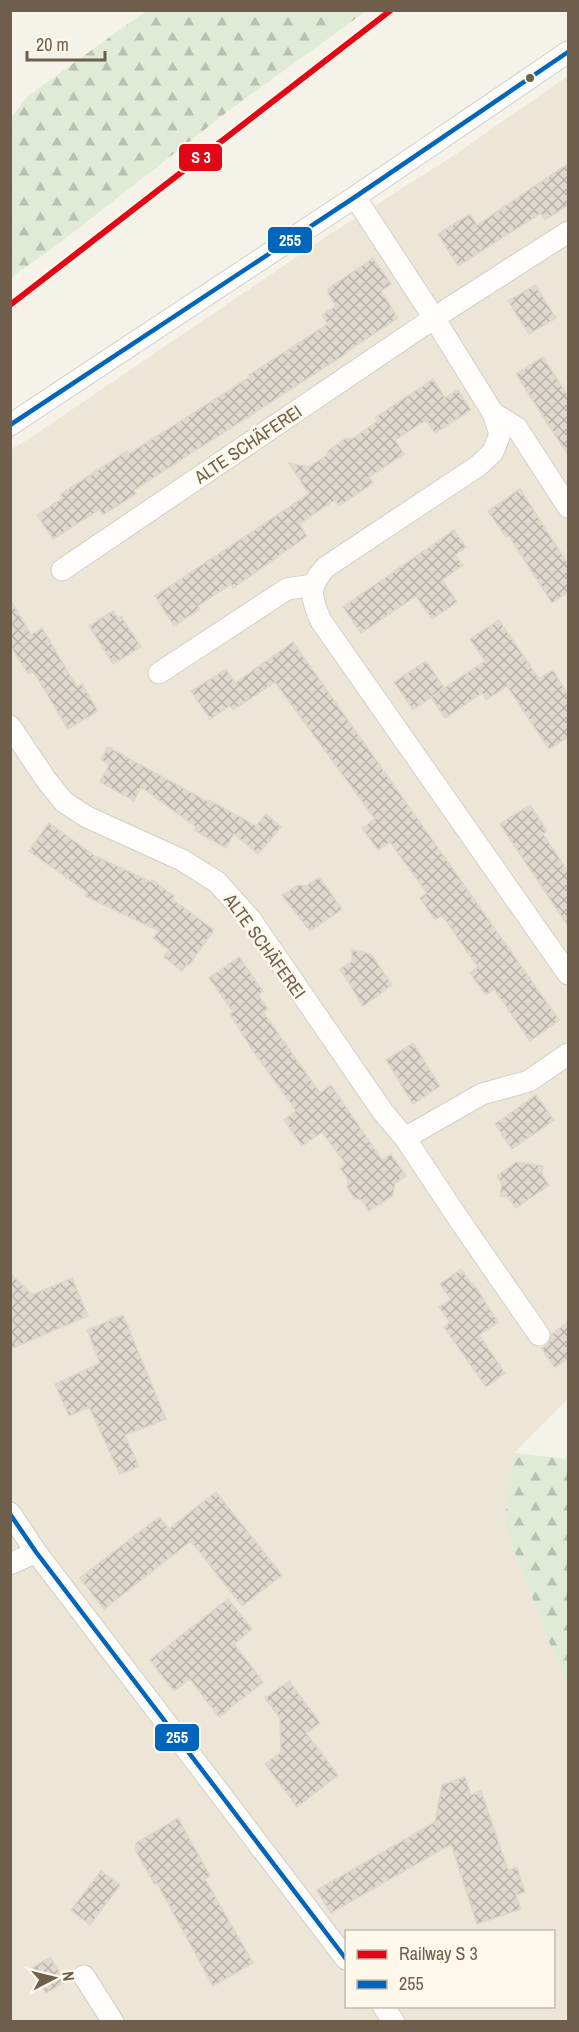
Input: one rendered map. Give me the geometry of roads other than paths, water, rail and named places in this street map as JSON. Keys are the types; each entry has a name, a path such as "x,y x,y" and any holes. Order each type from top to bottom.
{"street":[{"path":"10,424 355,197 568,52"},
{"path":"355,197 493,413 500,435 493,452 478,466 345,552 326,567 313,585 313,603 321,621 568,975"},
{"name":"ALTE SCHÄFEREI","path":"62,570 434,318 568,232"},
{"path":"493,413 517,428 568,507"},
{"path":"159,673 287,589 313,585"},
{"name":"ALTE SCHÄFEREI","path":"10,726 64,802 87,817 182,860 217,882 234,899 251,920 384,1113 405,1138 539,1335"},
{"path":"405,1138 482,1094 529,1081 568,1054"},
{"path":"10,1513 36,1552 345,1958"},
{"path":"10,1564 36,1552"},
{"path":"84,1976 113,2022"},
{"path":"384,2008 394,2022"}]}
